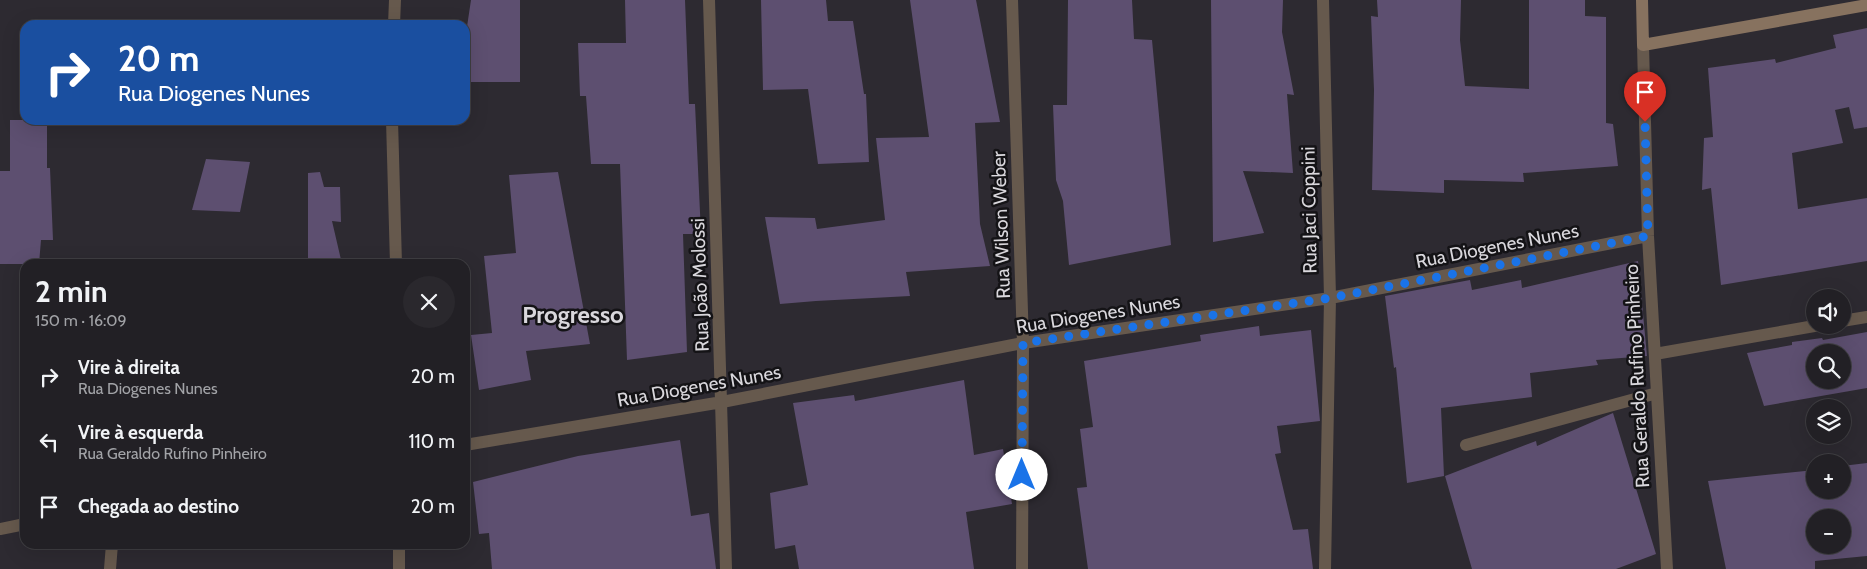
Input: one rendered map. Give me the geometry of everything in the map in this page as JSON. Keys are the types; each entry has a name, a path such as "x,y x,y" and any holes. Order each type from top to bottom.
{"street":[{"path":"394,20 395,0"},
{"name":"Rua João Molossi","path":"709,0 726,569"},
{"name":"Rua Wilson Weber","path":"1012,0 1023,343 1022,569"},
{"name":"Rua Jaci Coppini","path":"1323,0 1330,298 1325,569"},
{"name":"Rua Geraldo Rufino Pinheiro","path":"1642,0 1648,236 1667,569"},
{"path":"1643,45 1867,4"},
{"path":"392,125 396,259"},
{"name":"Rua Diogenes Nunes","path":"470,444 722,402 1023,343 1330,298 1648,236"},
{"path":"1851,320 1867,317"},
{"path":"1655,354 1806,327"},
{"path":"1466,445 1657,393"},
{"path":"0,529 20,525"},
{"path":"110,569 112,549"},
{"path":"399,549 399,569"}],"building":[{"path":"471,0 520,0 520,82 470,82 470,20 468,20"},
{"path":"625,0 685,0 689,104 695,104 701,234 683,234 687,352 627,360 620,164 591,164 586,96 580,96 578,43 626,43"},
{"path":"761,0 826,0 828,21 853,21 864,94 866,94 869,162 818,164 808,89 763,90"},
{"path":"910,0 976,0 1000,122 975,123 980,224 990,266 906,272 910,296 780,304 765,217 815,218 817,229 885,220 876,138 929,137"},
{"path":"1068,0 1132,0 1134,39 1152,40 1171,245 1069,265 1063,201 1056,180 1053,105 1067,105"},
{"path":"1211,0 1283,0 1282,32 1294,95 1287,94 1293,173 1243,171 1264,233 1213,242"},
{"path":"1377,0 1461,0 1460,40 1465,86 1529,89 1529,0 1585,0 1585,16 1606,17 1606,123 1613,124 1618,166 1523,173 1524,182 1444,180 1444,193 1372,190 1374,90 1371,16 1378,17"},
{"path":"1867,28 1867,127 1854,129 1849,107 1835,110 1843,143 1792,153 1798,209 1867,198 1867,261 1721,285 1711,188 1702,190 1704,138 1713,137 1708,68 1775,59 1776,63 1836,48 1833,35"},
{"path":"10,120 20,120 20,125 47,125 47,168 50,168 53,240 41,240 39,259 20,259 20,264 0,264 0,171 10,171"},
{"path":"206,159 250,162 240,212 192,210"},
{"path":"320,172 324,187 340,187 341,222 332,221 341,259 308,259 308,173"},
{"path":"558,172 590,344 526,351 531,380 479,390 471,335 492,333 484,256 516,253 509,175"},
{"path":"1638,261 1647,356 1596,360 1598,365 1530,373 1532,397 1441,408 1444,476 1407,483 1396,367 1394,368 1385,296 1470,280 1472,290 1521,280 1522,288"},
{"path":"1259,326 1260,336 1311,330 1320,421 1277,426 1281,453 1275,454 1293,530 1308,529 1313,569 1088,569 1077,488 1087,487 1080,429 1093,427 1084,361 1201,341 1200,335"},
{"path":"1867,332 1867,388 1764,406 1747,353 1792,345 1792,342 1822,338 1823,340"},
{"path":"964,380 974,455 1003,449 1012,504 966,512 974,569 799,569 795,545 775,549 770,493 808,485 793,403 854,395 855,401"},
{"path":"1613,413 1656,554 1616,569 1472,569 1445,476 1536,441 1537,446"},
{"path":"680,440 691,516 709,513 716,569 492,569 489,533 479,534 473,482 578,456"},
{"path":"1867,463 1867,556 1815,561 1815,569 1726,569 1708,481 1806,471 1806,499 1851,499 1851,465"}],"district":[{"name":"Progresso","path":"573,314"}],"route":[{"path":"1022,475 1023,343 1330,298 1648,236 1645,122"}]}
